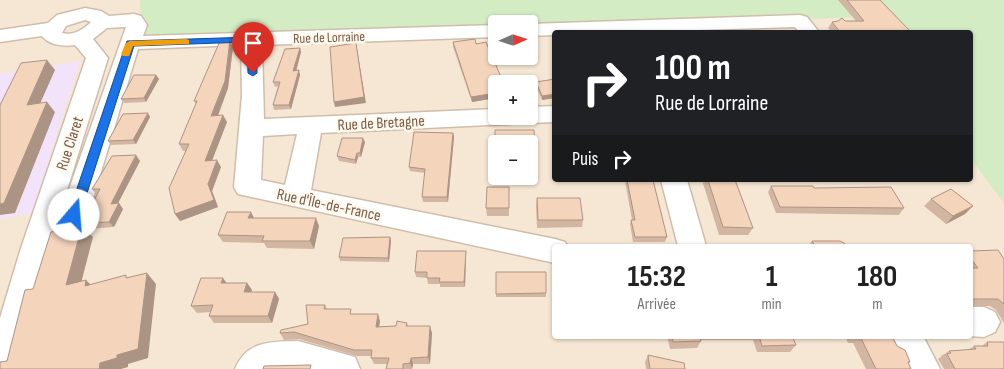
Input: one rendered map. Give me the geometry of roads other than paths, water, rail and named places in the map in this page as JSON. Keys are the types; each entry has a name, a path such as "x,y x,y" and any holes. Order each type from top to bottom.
{"street":[{"path":"0,36 52,31 62,40 91,19 134,20 137,24 74,215"},
{"name":"Rue Claret","path":"2,369 35,248 96,58 90,47 91,19"},
{"path":"538,30 804,27"},
{"path":"0,42 52,31"},
{"name":"Rue de Lorraine","path":"130,43 488,31"},
{"name":"Rue d'Île-de-France","path":"252,40 251,128 247,187 552,250"},
{"path":"538,115 552,114"},
{"name":"Rue de Bretagne","path":"251,128 488,117"},
{"path":"296,197 311,126"},
{"path":"675,182 691,244"},
{"path":"908,339 923,369"},
{"path":"252,369 266,358 298,357 343,369"}]}
